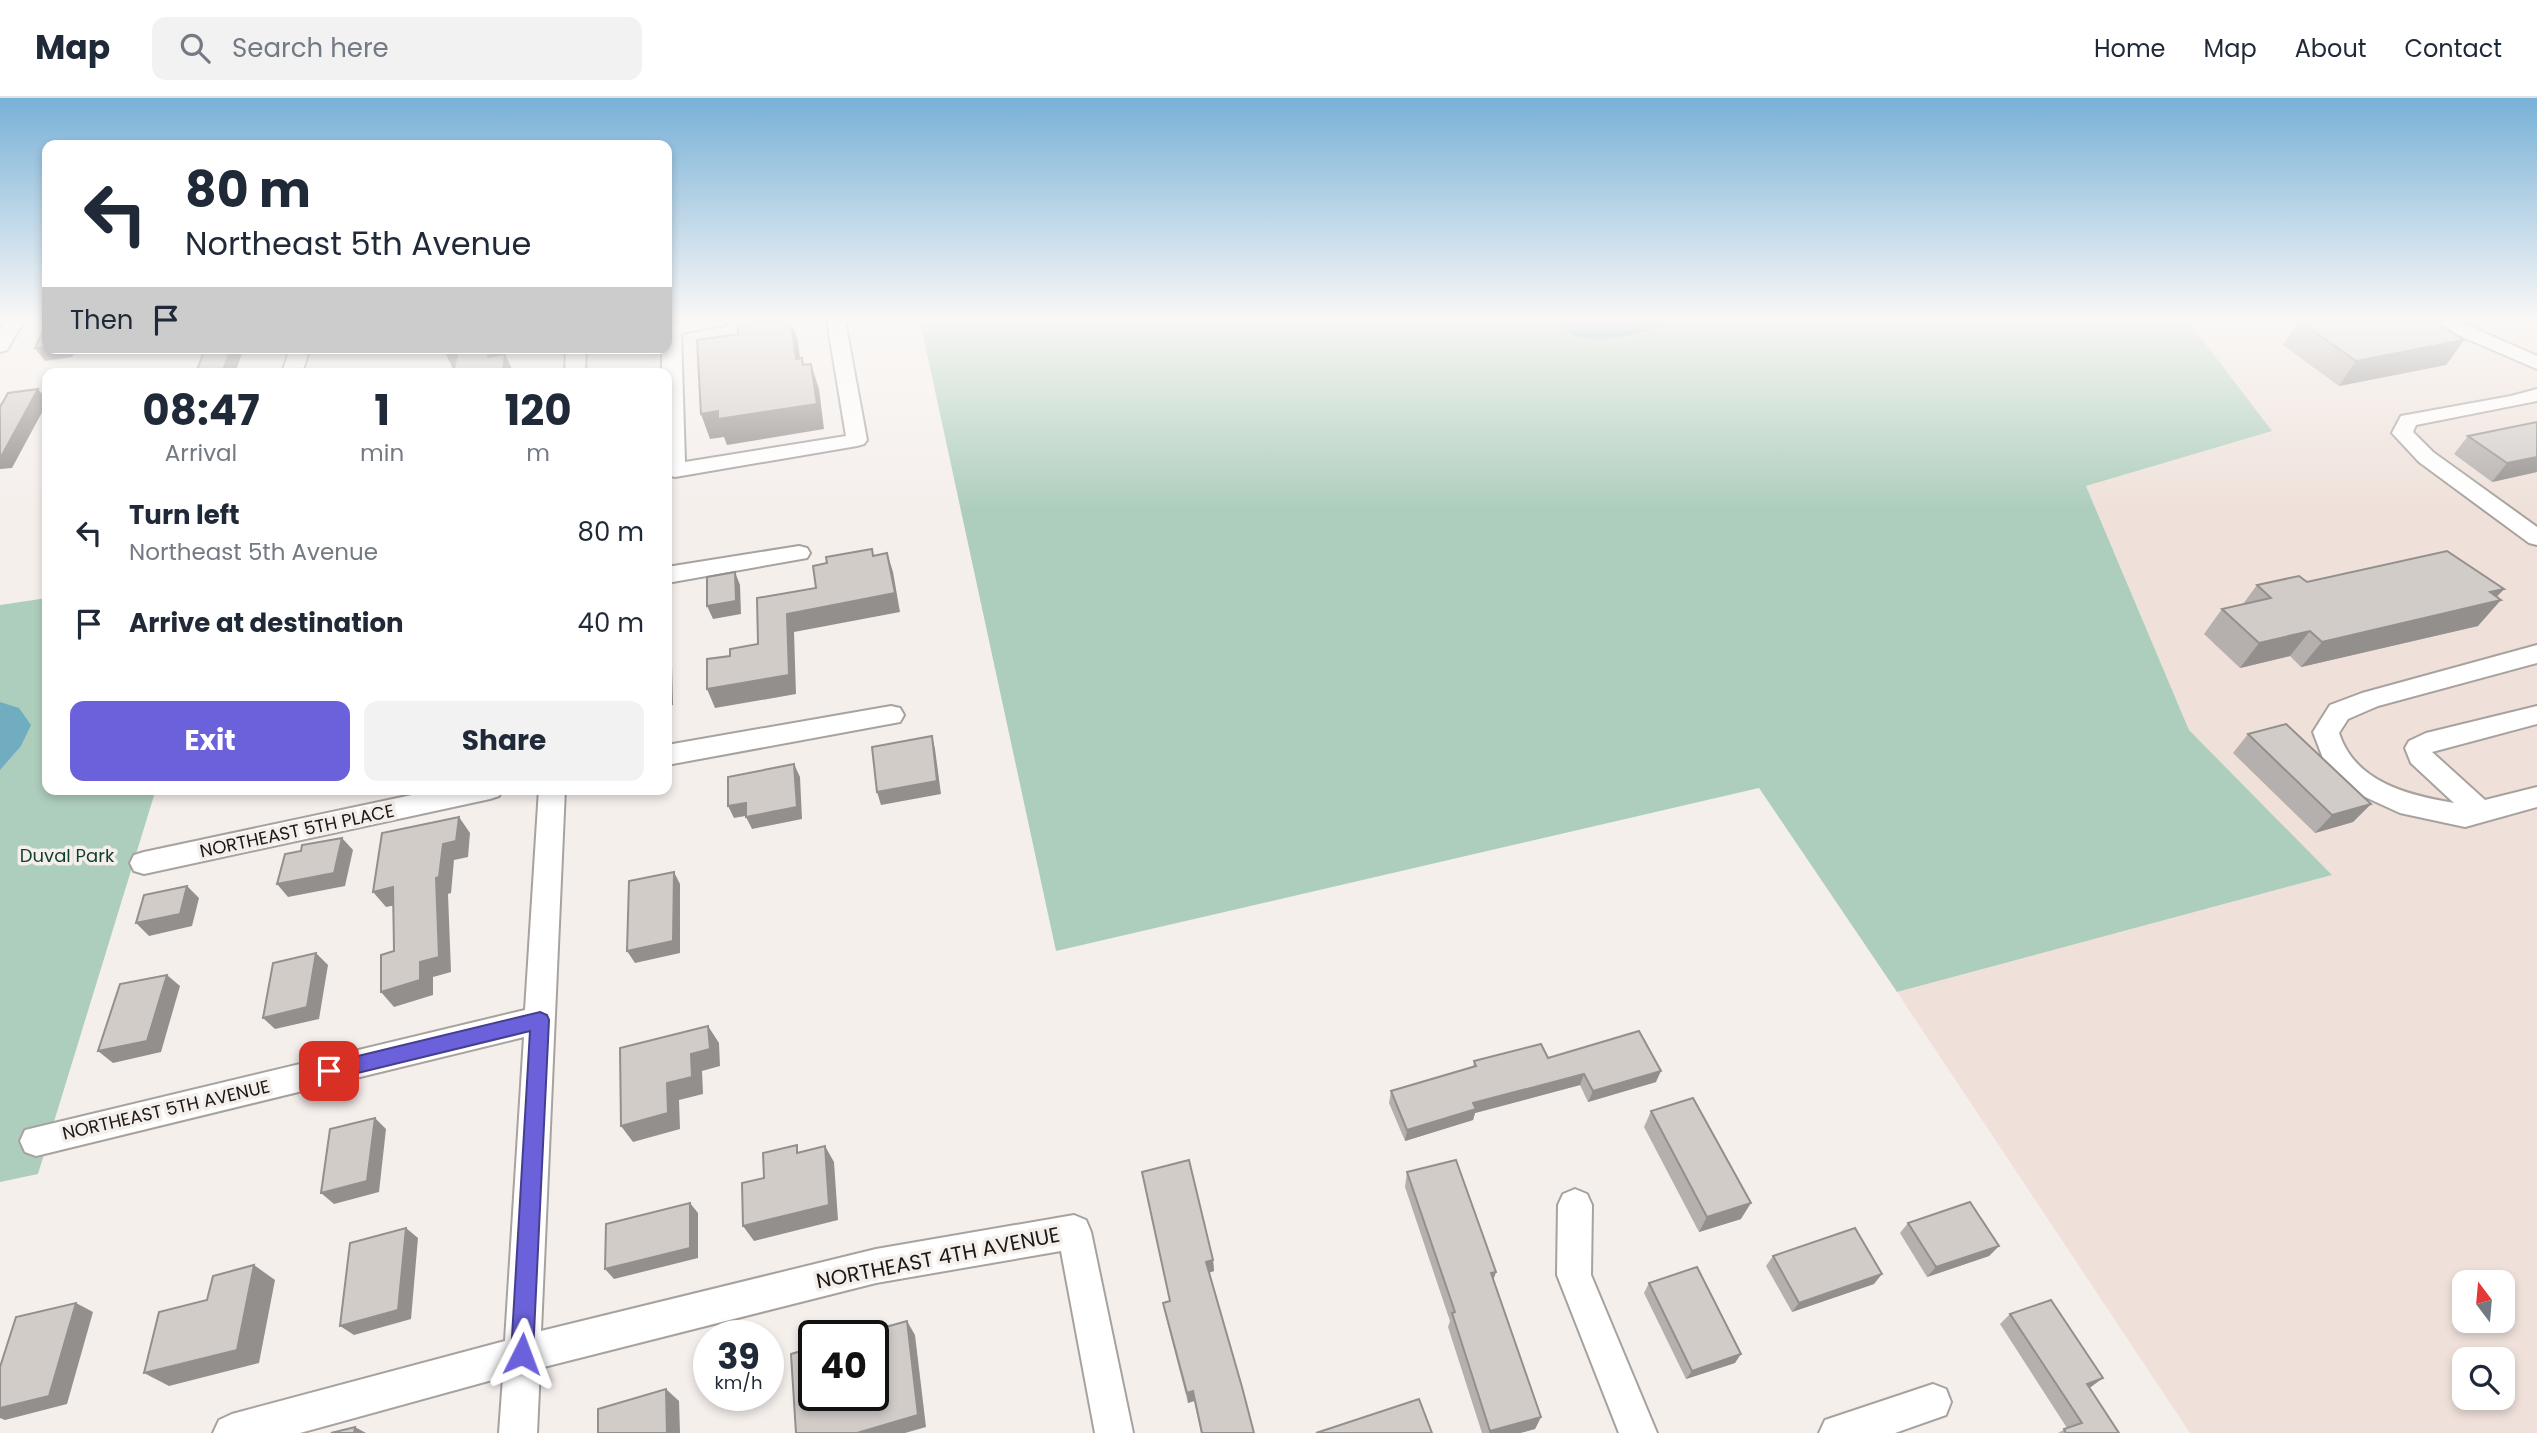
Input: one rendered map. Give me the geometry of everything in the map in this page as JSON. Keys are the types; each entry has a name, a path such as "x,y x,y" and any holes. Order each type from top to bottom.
{"street":[{"path":"672,400 675,470 857,440 847,383"},
{"path":"2537,395 2513,402 2408,420 2402,433 2426,457 2537,538"},
{"path":"672,574 799,553"},
{"path":"2537,654 2371,699 2339,712 2326,732 2333,754 2360,783 2410,806 2465,816 2537,797"},
{"path":"672,754 891,715"},
{"path":"2480,812 2420,756 2418,748 2426,743 2537,715"},
{"name":"NORTHEAST 5TH PLACE","path":"144,863 462,795"},
{"path":"518,1433 552,795"},
{"name":"NORTHEAST 5TH AVENUE","path":"36,1141 540,1020"},
{"path":"1575,1205 1574,1275 1638,1433"},
{"name":"NORTHEAST 4TH AVENUE","path":"232,1433 522,1354 876,1266 1074,1231 1114,1433"},
{"path":"1838,1433 1933,1402"}],"shaded area":[{"path":"2235,383 2537,383 2537,1433 2190,1433 1897,992 2332,875 2189,730 2086,486 2271,431"}],"green space":[{"path":"933,383 2236,383 2272,431 2086,486 2189,730 2332,875 1897,992 1759,788 1056,951"},
{"name":"Duval Park","path":"42,599 42,795 154,795 38,1174 0,1182 0,605"}],"water":[{"path":"0,702 19,708 31,725 21,746 0,770"}],"building":[{"path":"699,383 814,383 817,404 718,419 718,411 701,414"},
{"path":"38,389 0,455 0,407 8,393"},
{"path":"2537,422 2537,457 2507,463 2468,436"},
{"path":"872,549 873,556 887,553 895,593 787,614 789,675 707,689 707,659 730,656 730,649 758,644 757,598 816,588 813,566 827,563 826,557"},
{"path":"2447,551 2504,589 2490,592 2501,600 2322,642 2310,631 2259,643 2222,609 2271,598 2257,585 2299,576 2307,582"},
{"path":"735,572 736,601 707,606 707,577"},
{"path":"2286,724 2371,804 2332,815 2248,734"},
{"path":"932,736 937,781 877,792 872,747"},
{"path":"794,764 797,807 746,817 746,803 728,806 728,777"},
{"path":"459,817 456,841 443,844 439,877 436,878 439,957 420,962 420,980 381,992 381,955 394,951 393,887 373,892 382,833"},
{"path":"342,838 334,873 277,884 285,854 301,851 302,845"},
{"path":"674,872 673,941 627,951 629,881"},
{"path":"187,886 180,914 136,923 144,895"},
{"path":"316,953 307,1007 263,1018 273,963"},
{"path":"167,975 147,1041 98,1051 120,984"},
{"path":"708,1026 710,1049 691,1054 692,1077 667,1083 668,1113 621,1126 620,1048"},
{"path":"1639,1031 1661,1071 1593,1091 1584,1074 1473,1103 1476,1109 1407,1130 1391,1091 1476,1066 1474,1061 1541,1044 1548,1058"},
{"path":"1693,1098 1751,1203 1707,1217 1651,1111"},
{"path":"375,1118 367,1181 321,1193 330,1129"},
{"path":"797,1145 797,1153 825,1146 829,1205 743,1226 742,1183 764,1178 763,1153"},
{"path":"1189,1160 1213,1260 1206,1262 1254,1433 1202,1433 1193,1391 1187,1393 1163,1303 1170,1301 1142,1172"},
{"path":"1456,1160 1496,1272 1491,1273 1541,1417 1490,1431 1452,1313 1455,1312 1407,1172"},
{"path":"1970,1202 1999,1246 1936,1267 1908,1223"},
{"path":"690,1203 690,1248 605,1269 606,1224"},
{"path":"406,1228 398,1310 340,1326 350,1243"},
{"path":"1855,1228 1882,1274 1799,1303 1773,1256"},
{"path":"254,1265 237,1350 144,1373 159,1312 207,1300 213,1276"},
{"path":"1697,1267 1741,1354 1692,1371 1649,1283"},
{"path":"2051,1300 2103,1378 2087,1384 2119,1433 2066,1433 2064,1429 2082,1423 2010,1314"},
{"path":"76,1303 49,1396 0,1408 0,1367 16,1317"},
{"path":"907,1321 918,1415 857,1433 796,1433 791,1354 798,1352 798,1411 889,1411 889,1326"},
{"path":"666,1389 667,1433 598,1433 598,1409"},
{"path":"1419,1399 1432,1433 1316,1433"},
{"path":"355,1427 354,1433 331,1433"}],"route":[{"path":"329,1071 540,1020 522,1354"}]}
